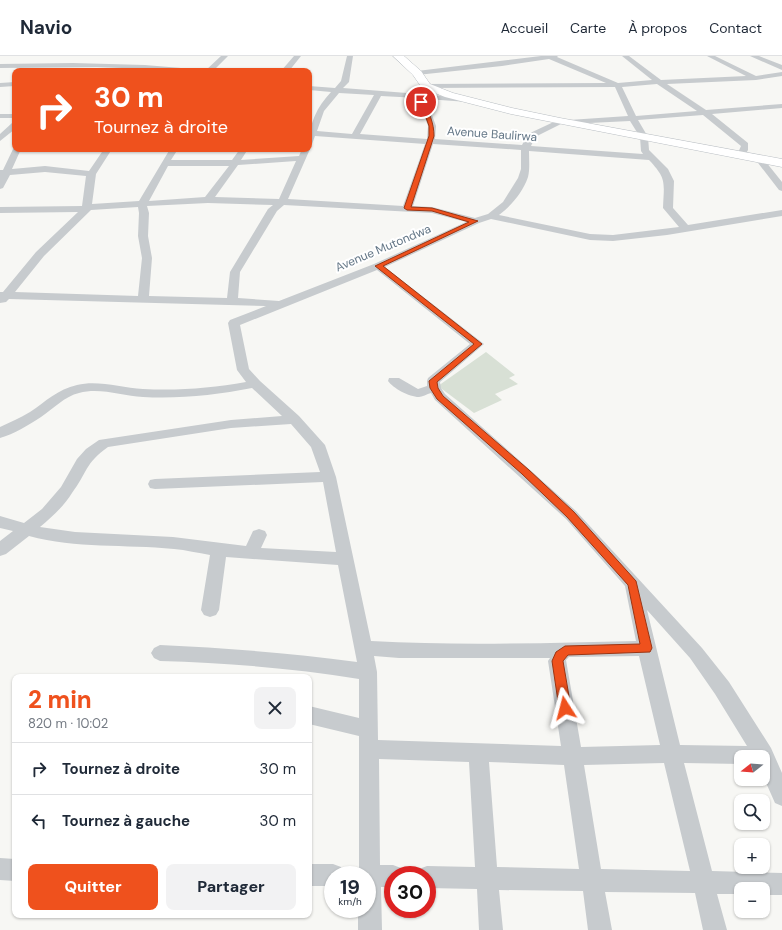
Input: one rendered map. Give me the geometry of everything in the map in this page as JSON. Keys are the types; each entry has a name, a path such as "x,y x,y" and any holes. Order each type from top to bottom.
{"main road":[{"path":"398,56 417,73 426,86 439,92 468,100 565,121 782,163"}],"street":[{"path":"89,68 96,56"},
{"path":"212,68 225,56"},
{"path":"288,68 298,56"},
{"path":"312,131 320,111 345,82 350,56"},
{"path":"417,73 502,64 551,56 616,85 623,95 633,119 644,137 644,148 668,176 668,208 686,229"},
{"path":"625,56 658,82 705,112 745,145 741,155"},
{"path":"710,56 756,78"},
{"path":"753,56 782,68"},
{"path":"491,59 502,64"},
{"path":"0,66 89,68 160,67"},
{"path":"426,86 616,85 756,78 782,74"},
{"path":"0,85 12,84"},
{"path":"312,88 468,100"},
{"path":"355,136 378,94"},
{"path":"407,208 432,136 432,126 421,97"},
{"path":"525,149 531,136 565,121 633,119 782,106"},
{"path":"0,116 12,116"},
{"path":"0,138 12,128"},
{"name":"Avenue Baulirwa","path":"312,133 525,149 650,156"},
{"path":"0,143 12,144"},
{"name":"Avenue Mutondwa","path":"256,384 243,370 234,323 378,266 475,221 491,216 507,204 523,178 526,169 525,149"},
{"path":"0,186 3,172 15,152"},
{"path":"2,298 40,254 87,208 91,174 106,152"},
{"path":"143,300 147,258 143,236 144,213 142,205 149,190 172,152"},
{"path":"208,200 236,163 242,152"},
{"path":"166,162 236,163 304,153"},
{"path":"232,302 235,272 273,209 282,202 304,153"},
{"path":"759,159 782,188"},
{"path":"3,172 46,169 91,174"},
{"path":"0,210 87,208 208,200 407,208 432,210 475,221"},
{"path":"491,216 601,238 635,236 686,229 782,213"},
{"path":"378,266 478,344 433,381 434,388 440,397 526,472 570,515 633,584 710,670 761,750"},
{"path":"2,298 282,303"},
{"path":"394,380 407,389 418,394 434,388"},
{"path":"0,433 30,418 56,400 76,390 90,387 142,393 193,394 256,384 294,419 318,445 329,477 344,559 368,672 368,866"},
{"path":"0,550 47,513 67,490 82,462 91,452 104,443 231,424 294,419"},
{"path":"155,484 329,477"},
{"path":"0,522 48,535 75,538 173,543 219,550 344,559"},
{"path":"251,552 259,535"},
{"path":"210,610 219,550"},
{"path":"633,584 646,648 715,930"},
{"path":"363,648 399,650 565,650 646,648"},
{"path":"565,650 557,661 600,930"},
{"path":"160,653 308,663 368,672"},
{"path":"312,716 368,729"},
{"path":"368,749 572,756 734,755"},
{"path":"478,753 491,930"},
{"path":"770,769 782,796"},
{"path":"0,870 12,870"},
{"path":"312,875 324,875"},
{"path":"436,877 782,884"},
{"path":"370,918 370,930"}],"shaded area":[{"path":"486,352 515,375 509,378 518,384 495,394 502,400 474,413 438,386"}],"route":[{"path":"421,102 432,126 432,136 414,192 407,208 432,210 475,221 378,266 478,344 433,381 434,388 440,397 526,472 570,515 633,584 646,648 565,650 557,661 565,708"}]}
